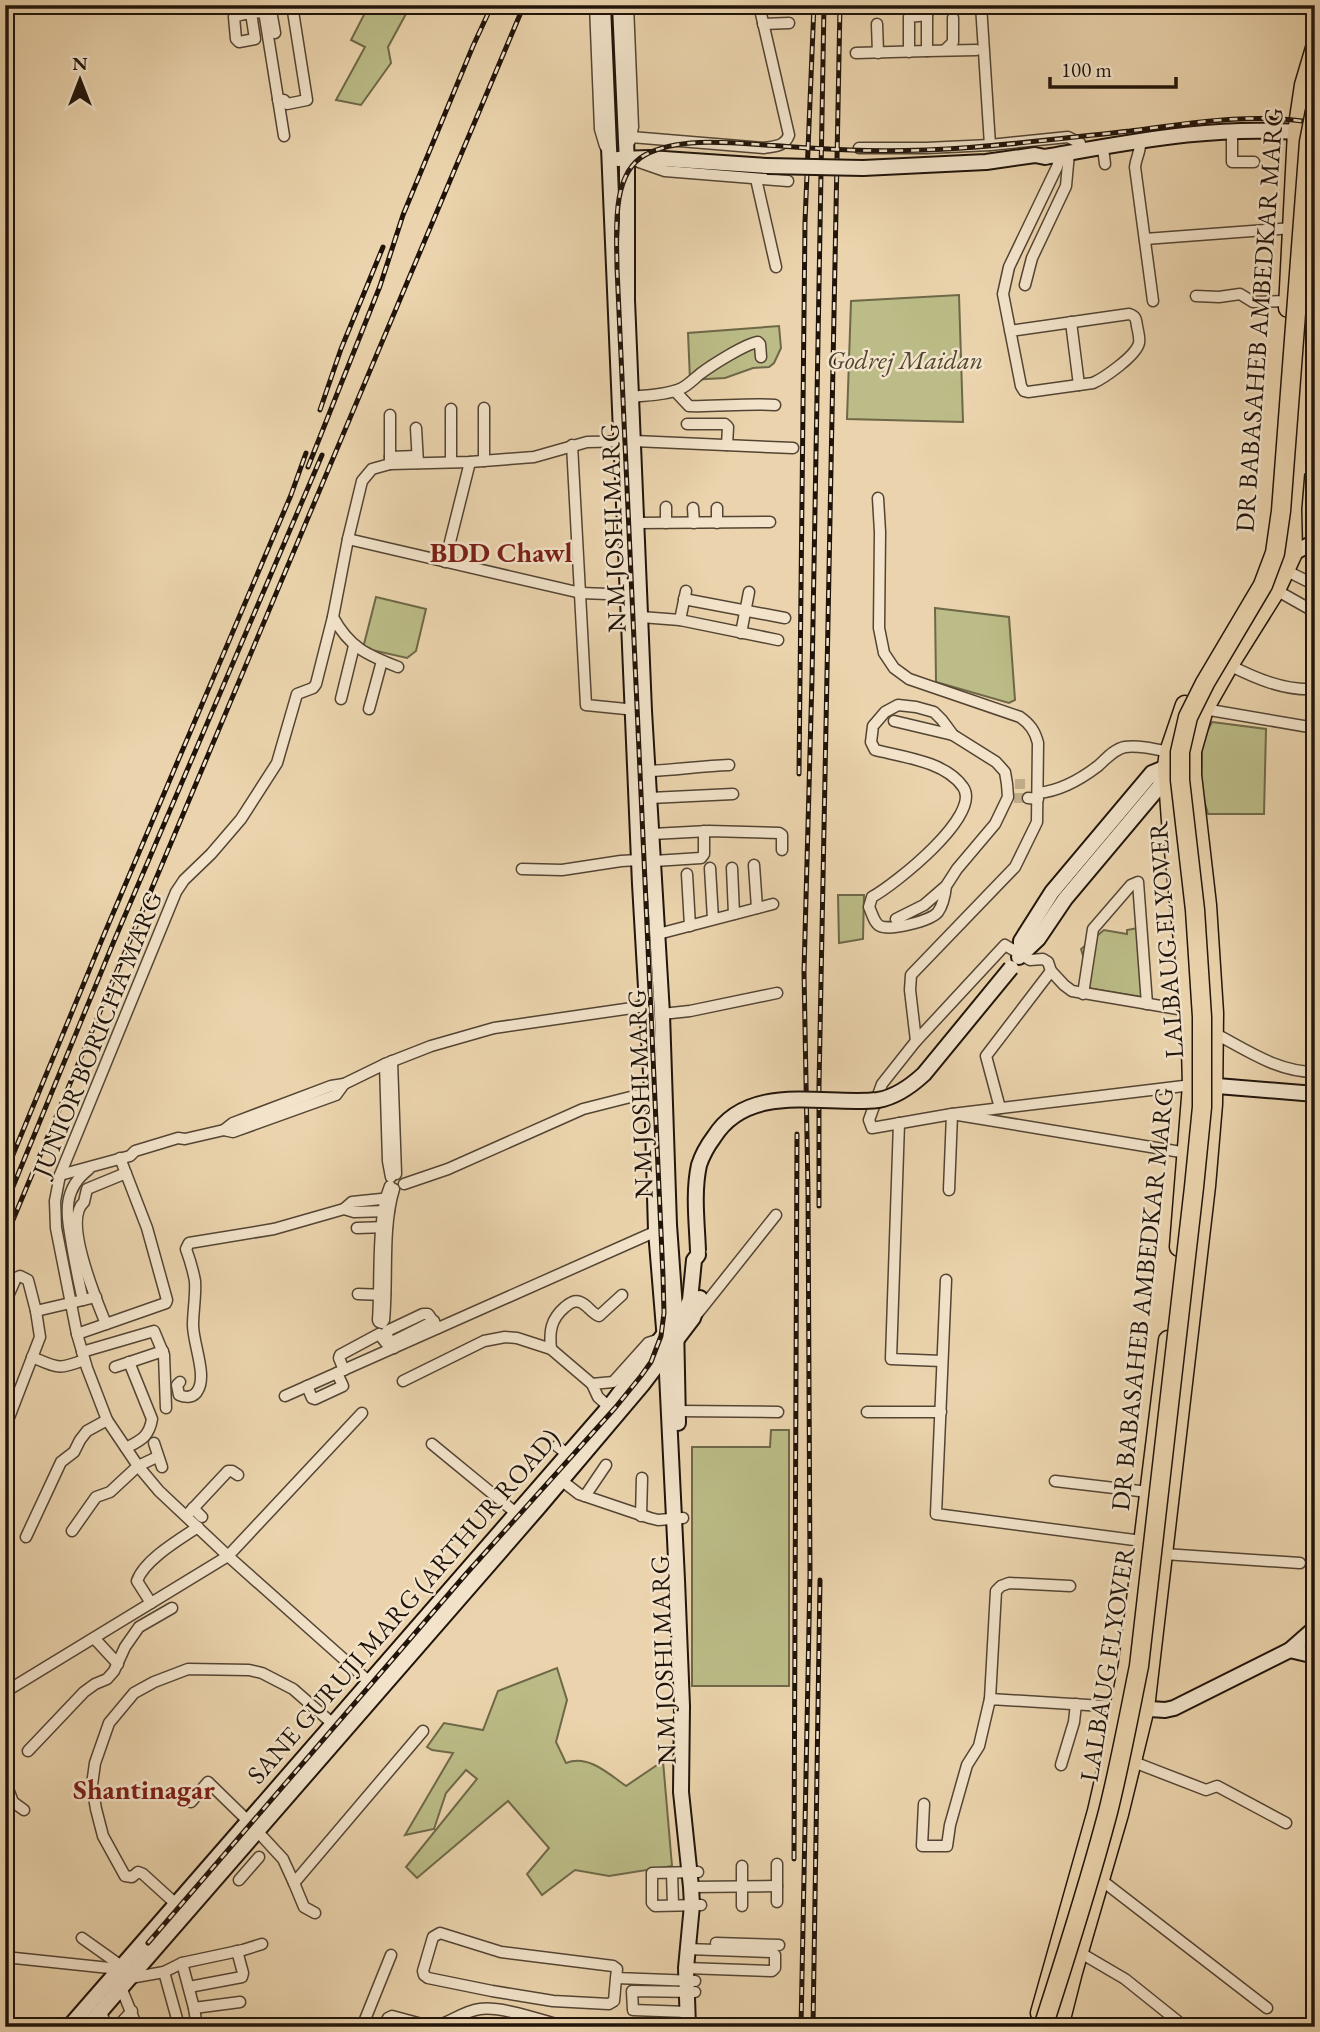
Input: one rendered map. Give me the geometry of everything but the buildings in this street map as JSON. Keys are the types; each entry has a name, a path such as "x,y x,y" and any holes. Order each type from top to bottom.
{"highway":[{"name":"DR BABASAHEB AMBEDKAR MARG","path":"1037,2027 1097,1811 1128,1665 1177,1266 1192,1085 1190,1012 1171,821 1168,759 1181,712 1258,581 1269,547 1289,301 1292,228 1308,130 1304,85 1315,48"},
{"name":"LALBAUG FLYOVER","path":"1046,2027 1108,1812 1139,1666 1193,1201 1202,1107 1200,990 1195,910 1180,780 1180,752 1188,717 1263,585 1275,553 1282,497 1309,142 1315,111"},
{"name":"LALBAUG FLYOVER","path":"1046,2027 1112,1812 1129,1742 1143,1664 1198,1198 1206,1104 1207,1014 1203,946 1185,776 1185,750 1192,717 1267,586 1280,553 1287,495 1308,130"},
{"name":"DR BABASAHEB AMBEDKAR MARG","path":"1059,2027 1145,1708 1206,1186 1214,1085 1214,1013 1192,751 1204,709 1276,590 1289,561 1315,234"}],"main road":[{"name":"N M JOSHI MARG","path":"603,5 608,129 628,441 646,860 646,1006 658,1090"},
{"name":"N M JOSHI MARG","path":"620,5 629,159 627,285 632,397 628,441 637,523 634,595 641,617 639,710 648,771 652,834 646,860 658,934 662,1014 658,1090 667,1341 682,1580 686,1786 696,1905 688,1982 691,2020"},
{"path":"610,159 863,168 986,162 1035,155 1045,157 1065,150 1218,124 1254,122 1308,130"},
{"path":"1065,150 1103,148 1232,131 1308,130"},
{"path":"1289,561 1315,542"},
{"path":"690,1314 700,1298 701,1261 698,1253 696,1188 700,1163 719,1128 735,1114 764,1103 786,1099 878,1100 897,1094 924,1074 1021,954 1021,941 1052,892 1152,773 1168,759 1192,758"},
{"path":"1192,1085 1315,1094"},
{"name":"N M JOSHI MARG","path":"663,1228 673,1282 676,1323"},
{"path":"690,1314 694,1260 698,1253"},
{"path":"673,1282 681,1288 692,1282"},
{"name":"SANE GURUJI MARG (ARTHUR ROAD)","path":"77,2026 103,2002 176,1904 253,1826 417,1638 567,1454 588,1440 642,1385 676,1323 690,1314"},
{"name":"SANE GURUJI MARG (ARTHUR ROAD)","path":"588,1440 609,1408 690,1314"},
{"path":"642,1385 658,1384 672,1392"},
{"name":"N M JOSHI MARG","path":"672,1392 678,1411 678,1519"},
{"name":"SANE GURUJI MARG (ARTHUR ROAD)","path":"514,1522 561,1480 567,1454"},
{"path":"1119,1707 1164,1710 1174,1708 1290,1650 1315,1628"},
{"path":"1290,1650 1315,1656"},
{"name":"SANE GURUJI MARG (ARTHUR ROAD)","path":"123,1975 229,1863 253,1826 333,1724 374,1686"}],"street":[{"path":"281,100 287,104 306,101 308,97 292,5"},
{"path":"595,5 600,129 610,159"},
{"path":"628,5 634,127 628,132"},
{"path":"628,132 672,141 764,148 786,142 789,135 758,5"},
{"path":"981,5 990,145"},
{"path":"251,13 266,7 284,136"},
{"path":"909,52 909,17 927,10 927,51"},
{"path":"945,50 953,42 953,18"},
{"path":"763,24 789,23"},
{"path":"877,24 878,53"},
{"path":"856,53 976,50"},
{"path":"5,68 5,74"},
{"path":"1232,131 1232,162 1254,162"},
{"path":"859,148 990,145 1068,137 1065,150 1009,267 1003,293 1010,331 1021,386 1028,393 1100,380 1117,368 1138,346 1136,319 1129,314 1010,331"},
{"path":"1140,142 1141,148 1135,167 1153,301"},
{"path":"1103,148 1105,164"},
{"path":"1025,285 1032,258 1066,186 1065,150"},
{"path":"629,159 665,171 788,181"},
{"path":"756,179 776,267"},
{"path":"1145,239 1292,228"},
{"path":"1196,296 1240,294 1252,302 1289,301"},
{"path":"1070,322 1079,385"},
{"path":"632,397 685,387 716,362 756,342 760,344 761,357"},
{"path":"674,391 688,406 721,407 742,403 775,405"},
{"path":"484,408 484,461"},
{"path":"450,409 451,462"},
{"path":"390,415 390,461 417,459 470,462 534,457 587,442 628,441 793,448"},
{"path":"687,424 725,424 728,427 727,445"},
{"path":"416,428 417,459"},
{"path":"572,445 586,705 639,710"},
{"name":"JUNIOR BORICHA MARG","path":"374,1686 198,1527 189,1512 159,1491 138,1466 107,1420 77,1334 56,1228 54,1201 60,1175 176,892 241,819 277,763 297,694 313,688 316,684 362,481 372,470 390,461"},
{"path":"445,562 470,462"},
{"path":"1296,466 1315,471"},
{"path":"878,498 879,628 884,653 894,668 909,679 1020,717 1030,724 1038,743 1034,792 1037,822 1016,867 911,975 916,1041"},
{"path":"666,507 666,523"},
{"path":"693,508 694,523"},
{"path":"717,508 718,523"},
{"path":"743,509 743,523"},
{"path":"637,523 770,523"},
{"path":"348,539 582,593 634,595"},
{"path":"1289,561 1315,585"},
{"path":"1276,590 1315,612"},
{"path":"741,632 749,592"},
{"path":"680,620 685,595 785,618"},
{"path":"332,617 354,646 398,667"},
{"path":"641,617 680,620 778,640"},
{"path":"341,699 354,646"},
{"path":"369,709 382,661"},
{"path":"1229,664 1257,679 1293,688 1315,689"},
{"path":"946,886 940,909 928,920 886,928 876,923 869,907 872,897 894,884 928,854 960,815 967,802 966,790 944,771 923,762 875,750 872,742 873,726 884,712 898,705 934,712 953,735"},
{"path":"1204,709 1315,728"},
{"path":"894,721 953,735 996,762 1011,785 1011,797 995,824 946,886 924,905 896,919"},
{"path":"1034,792 1052,792 1067,785 1122,748 1142,747 1168,759"},
{"path":"648,771 729,765"},
{"path":"650,798 733,794"},
{"path":"522,869 562,870 621,861 701,858 704,854 704,831"},
{"path":"652,834 704,831 779,833 782,835 782,849"},
{"path":"754,866 757,908"},
{"path":"710,868 713,919"},
{"path":"732,868 734,914"},
{"path":"687,874 690,926"},
{"path":"1083,994 1093,929 1131,885 1138,882 1147,1004"},
{"path":"658,934 773,904"},
{"path":"1190,1012 1072,991 1051,971 1048,962 1043,959 1030,960 1005,945 916,1041 882,1084 869,1119 872,1128 952,1114 1192,1085"},
{"path":"1000,1108 986,1056 1051,971"},
{"path":"662,1014 691,1012 777,993"},
{"path":"60,1175 178,1138 224,1130 233,1123 331,1086 344,1084 389,1062 431,1046 494,1028 646,1006"},
{"path":"1214,1033 1281,1068 1315,1072"},
{"path":"358,1292 383,1293 386,1211 393,1187 389,1062"},
{"path":"180,1381 177,1390 179,1395 185,1397 197,1392 201,1382 193,1326 195,1284 187,1245 274,1229 344,1209 352,1202 448,1169 583,1110 658,1090"},
{"path":"952,1114 1186,1153"},
{"path":"950,1190 952,1114"},
{"path":"899,1123 891,1359 942,1361"},
{"path":"77,1334 166,1303 167,1300 147,1228 120,1177 120,1158"},
{"path":"83,1300 67,1217 68,1201 72,1188 80,1177 95,1165"},
{"path":"106,1324 80,1251 77,1212 84,1202 87,1189 120,1177"},
{"path":"344,1209 354,1212 386,1211"},
{"path":"690,1314 776,1215"},
{"path":"56,1228 69,1226"},
{"path":"356,1227 385,1227"},
{"path":"285,1396 436,1325 663,1228"},
{"path":"61,1253 74,1251"},
{"path":"5,1303 16,1278 20,1276 28,1280 41,1335 5,1427"},
{"path":"66,1280 78,1277"},
{"path":"946,1280 936,1514 1142,1541"},
{"path":"551,1349 549,1337 554,1318 572,1302 578,1301 599,1316 622,1295"},
{"path":"36,1311 96,1297"},
{"path":"391,1347 387,1331 425,1313 436,1325"},
{"path":"33,1357 63,1368 83,1356 151,1330 156,1332 163,1351 166,1408"},
{"path":"307,1386 315,1399 343,1386 340,1355 377,1334 382,1335 391,1347"},
{"path":"403,1381 484,1341 517,1338 551,1349 592,1384 598,1398 609,1408"},
{"path":"592,1384 613,1382 648,1343 667,1341"},
{"path":"115,1367 163,1351"},
{"path":"126,1448 146,1438 152,1419 129,1362"},
{"path":"678,1411 778,1412"},
{"path":"867,1412 940,1412"},
{"path":"5,1692 229,1556 362,1413"},
{"path":"26,1537 57,1468 64,1458 74,1452 87,1431 107,1420"},
{"path":"72,1531 96,1497 110,1492 138,1466 159,1462 153,1443"},
{"path":"432,1444 514,1522"},
{"path":"45,1463 57,1468"},
{"path":"585,1496 606,1465"},
{"path":"202,1517 189,1512 228,1471 238,1475"},
{"path":"641,1516 642,1478"},
{"path":"561,1480 579,1494 641,1516 658,1520 678,1519"},
{"path":"1055,1481 1148,1492"},
{"path":"151,1603 137,1581 141,1572 167,1548 198,1527"},
{"path":"1164,1554 1300,1563"},
{"path":"924,1804 922,1846 947,1846 950,1825 967,1765 979,1746 990,1699 996,1591 1009,1583 1070,1586"},
{"path":"28,1751 84,1692 107,1679 139,1627 172,1608"},
{"path":"131,1615 139,1627"},
{"path":"94,1638 118,1664"},
{"path":"176,1904 141,1872 132,1877 125,1875 103,1836 92,1785 95,1763 109,1723 124,1704 144,1686 188,1670 249,1670 262,1673 293,1689 333,1724"},
{"path":"990,1699 1119,1707"},
{"path":"1061,1766 1074,1722 1076,1704"},
{"path":"294,1883 423,1731"},
{"path":"1131,1762 1206,1790 1217,1786 1286,1823"},
{"path":"5,1782 13,1802 24,1810"},
{"path":"191,1802 208,1782 283,1859 304,1907 315,1913"},
{"path":"229,1863 241,1877 259,1857"},
{"path":"777,1864 777,1902"},
{"path":"742,1866 742,1906"},
{"path":"696,1905 654,1906 652,1873 672,1873 695,1880 742,1887 777,1886"},
{"path":"672,1873 673,1905"},
{"path":"1100,1879 1267,2008"},
{"path":"440,1933 501,1952 613,1966 617,1969 616,1978 614,2001 609,2004 554,2001 492,1991 428,1978 422,1971 433,1937 440,1933"},
{"path":"82,1938 123,1975 138,2027"},
{"path":"5,1957 123,1975 164,1972 182,1963 262,1944"},
{"path":"692,1946 779,1945"},
{"path":"691,2020 671,2011 635,2010 631,2007 632,1993 634,1990 774,1970 775,1955 772,1952 692,1946"},
{"path":"189,1987 242,1977 237,1951"},
{"path":"1079,1952 1125,1979 1185,2027"},
{"path":"362,2027 391,1955"},
{"path":"182,1963 197,2027"},
{"path":"164,1972 179,2026"},
{"path":"616,1978 688,1982"},
{"path":"671,2011 688,1982"},
{"path":"103,2002 106,2027"},
{"path":"194,2008 240,2002"},
{"path":"384,2027 392,2016 433,2027 463,2013 481,2009 498,2010 567,2027"},
{"path":"117,2027 132,2011"}],"green space":[{"path":"369,5 388,5 407,12 388,47 391,63 361,105 336,100 365,47 351,40"},
{"name":"Godrej Maidan","path":"959,295 963,422 847,419 851,301"},
{"path":"779,326 781,348 769,367 753,368 725,378 690,380 688,333"},
{"path":"376,597 426,609 416,651 407,658 363,648"},
{"path":"935,608 1009,617 1015,700 1009,703 936,682"},
{"path":"1212,722 1266,729 1264,814 1208,814 1201,790 1202,741"},
{"path":"838,895 864,895 863,939 839,943"},
{"path":"1138,928 1142,997 1082,987 1086,965 1081,949 1104,930 1127,934 1127,930"},
{"path":"771,1430 789,1430 789,1686 692,1686 692,1447 770,1447"},
{"path":"557,1668 567,1700 556,1742 566,1763 590,1763 626,1786 663,1761 672,1866 609,1876 575,1870 542,1895 527,1874 549,1848 508,1801 417,1878 406,1867 477,1779 466,1770 446,1793 434,1829 405,1835 453,1753 427,1747 444,1723 483,1730 498,1691"}],"tunnel":[{"path":"1015,784 1027,784"},
{"path":"1014,798 1028,798"}],"railway":[{"path":"308,467 380,286 403,215 492,5"},
{"path":"5,1239 524,5"},
{"path":"799,774 805,222 814,5"},
{"path":"801,2027 810,1574 804,972 824,5"},
{"path":"819,1206 819,1085 840,5"},
{"path":"148,1943 466,1574 615,1408 651,1362 661,1336 664,1313 663,1276 617,268 618,206 626,176 634,164 645,155 660,149 693,143 850,150 920,150 1025,142 1222,120 1269,118 1315,123"},
{"path":"320,410 341,349 383,247"},
{"path":"5,1174 291,495 306,453"},
{"path":"5,1206 114,941 322,455"},
{"path":"794,1859 797,1134"},
{"path":"813,2027 820,1580"}],"district":[{"name":"BDD Chawl","path":"501,552"},
{"name":"Shantinagar","path":"144,1789"}]}
